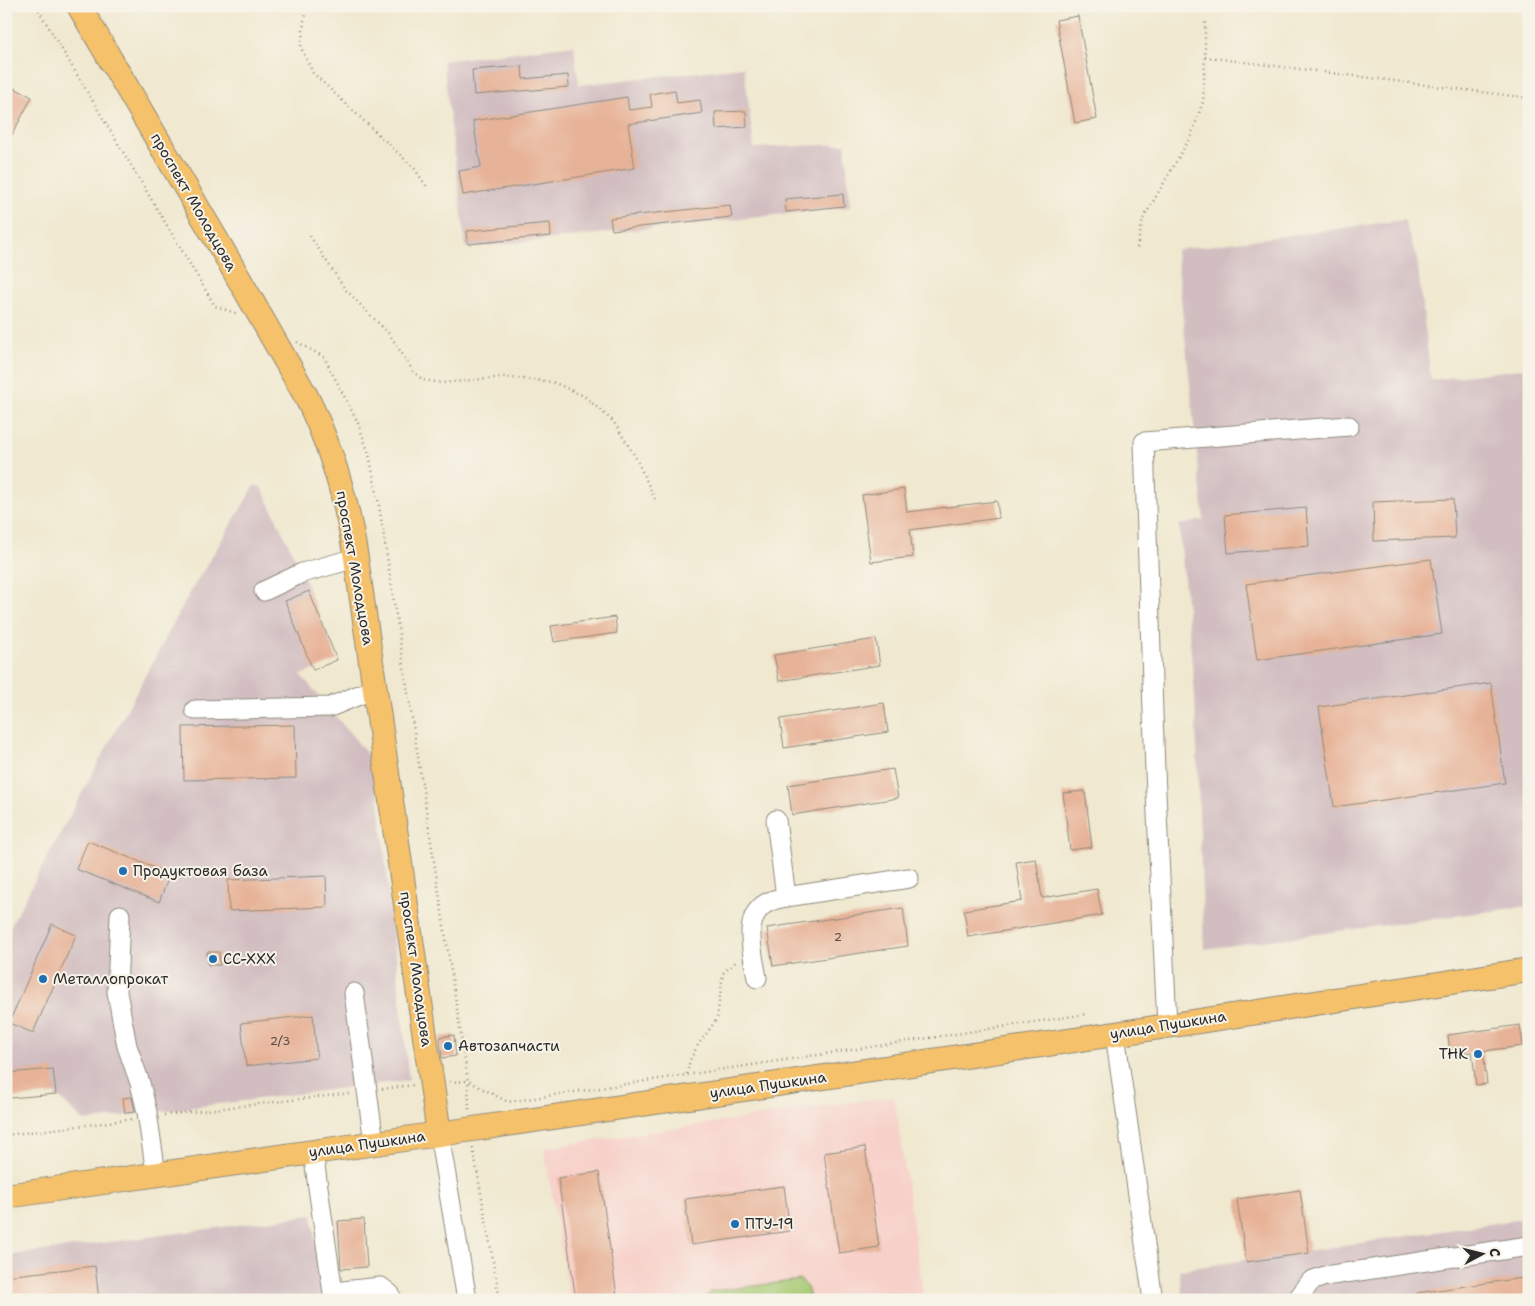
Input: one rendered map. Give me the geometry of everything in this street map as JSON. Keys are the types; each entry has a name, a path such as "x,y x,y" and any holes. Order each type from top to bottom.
{"main road":[{"name":"проспект Молодцова","path":"79,6 306,396 326,438 341,484 356,558 376,688 439,1134"},
{"name":"улица Пушкина","path":"6,1196 1115,1034 1529,970"}],"street":[{"path":"1168,1025 1155,772 1144,442 1349,426"},
{"path":"264,591 302,573 356,558"},
{"path":"195,710 330,707 376,688"},
{"path":"776,820 786,897"},
{"path":"757,978 751,936 752,921 759,908 770,901 786,897 909,878"},
{"path":"120,915 117,992 127,1046 140,1083 156,1174"},
{"path":"354,993 374,1143"},
{"path":"1115,1034 1153,1300"},
{"path":"439,1134 467,1300"},
{"path":"313,1152 334,1296 381,1287 390,1294 391,1300"},
{"path":"1297,1300 1311,1281 1325,1276 1529,1246"}],"path":[{"path":"36,6 215,306 265,324"},
{"path":"309,6 304,21 301,48 314,73 414,168 427,187"},
{"path":"1137,248 1143,219 1191,136 1203,102 1205,19"},
{"path":"1205,57 1529,98"},
{"path":"310,236 344,289 390,335 413,371 423,380 442,383 504,376 553,382 584,396 613,421 635,456 655,499"},
{"path":"290,338 324,358 358,423 368,454 381,515 468,1081 470,1129 500,1300"},
{"path":"687,1075 690,1060 717,1018 723,974 752,948"},
{"path":"6,1135 432,1083 468,1081 508,1102 1087,1014"}],"shaded area":[{"path":"574,45 579,85 744,67 754,148 845,144 850,207 466,248 443,61"},
{"path":"1404,220 1417,259 1431,380 1529,368 1529,906 1204,949 1195,695 1179,525 1204,520 1176,250"},
{"path":"255,485 262,488 302,573 337,660 301,675 375,763 409,1080 84,1121 55,1094 10,1098 6,1107 6,934 191,591"},
{"name":"ПТУ-19","path":"894,1096 924,1300 570,1300 544,1148"},
{"path":"312,1215 323,1300 6,1300 6,1256"},
{"path":"1529,1218 1529,1300 1183,1300 1179,1270"}],"green space":[{"path":"800,1280 806,1286 810,1300 706,1300 707,1295 713,1291"}],"building":[{"path":"1078,16 1097,119 1075,123 1056,20"},
{"path":"522,66 523,79 568,75 569,87 474,95 472,70"},
{"path":"6,84 32,97 6,146"},
{"path":"675,90 677,103 700,100 702,113 628,124 635,168 463,195 459,171 481,167 473,121 627,97 629,110 652,107 650,94"},
{"path":"746,111 747,127 716,129 715,112"},
{"path":"843,194 844,206 786,212 785,199"},
{"path":"730,205 732,217 612,230 610,218"},
{"path":"550,223 551,236 468,244 467,231"},
{"path":"904,489 907,512 997,501 999,518 910,530 913,557 871,562 862,495"},
{"path":"1453,499 1455,538 1374,541 1373,502"},
{"path":"1306,508 1309,546 1228,553 1225,515"},
{"path":"1431,559 1442,634 1257,660 1246,584"},
{"path":"309,591 337,660 313,670 285,601"},
{"path":"615,617 617,633 554,642 551,626"},
{"path":"876,639 880,665 779,681 774,655"},
{"path":"1491,683 1505,783 1334,807 1319,707"},
{"path":"884,703 888,732 784,748 780,719"},
{"path":"295,725 296,778 184,780 183,727"},
{"path":"893,769 898,798 792,815 788,785"},
{"path":"1085,791 1092,847 1070,850 1063,793"},
{"name":"Продуктовая база","path":"88,841 170,874 159,902 76,869"},
{"path":"1036,859 1042,898 1097,889 1102,915 968,937 964,910 1022,901 1016,862"},
{"path":"326,876 327,907 229,911 228,880"},
{"path":"903,908 908,946 773,966 767,928"},
{"name":"Металлопрокат","path":"52,924 76,935 33,1033 9,1023"},
{"name":"СС-ХХХ","path":"207,952 219,952 220,965 208,965"},
{"path":"313,1015 317,1058 246,1066 241,1023"},
{"name":"ТНК","path":"1520,1025 1523,1046 1483,1051 1487,1084 1476,1085 1472,1052 1450,1055 1448,1035"},
{"name":"Автозапчасти","path":"454,1035 456,1056 442,1058 440,1037"},
{"path":"53,1069 56,1094 10,1098 8,1073"},
{"path":"132,1097 135,1112 125,1113 123,1098"},
{"path":"865,1147 879,1247 839,1253 824,1153"},
{"path":"599,1172 617,1296 594,1300 576,1300 558,1178"},
{"path":"784,1186 790,1231 691,1245 685,1199"},
{"path":"1300,1190 1309,1253 1246,1262 1237,1199"},
{"path":"364,1219 367,1267 341,1269 338,1221"},
{"path":"95,1266 99,1300 6,1300 6,1276"},
{"path":"1529,1277 1529,1300 1417,1300 1417,1293"}],"place":[{"name":"Продуктовая база","path":"123,871"},
{"name":"СС-ХХХ","path":"213,959"},
{"name":"Металлопрокат","path":"43,979"},
{"name":"Автозапчасти","path":"448,1046"},
{"name":"ТНК","path":"1478,1054"},
{"name":"ПТУ-19","path":"735,1224"}]}
